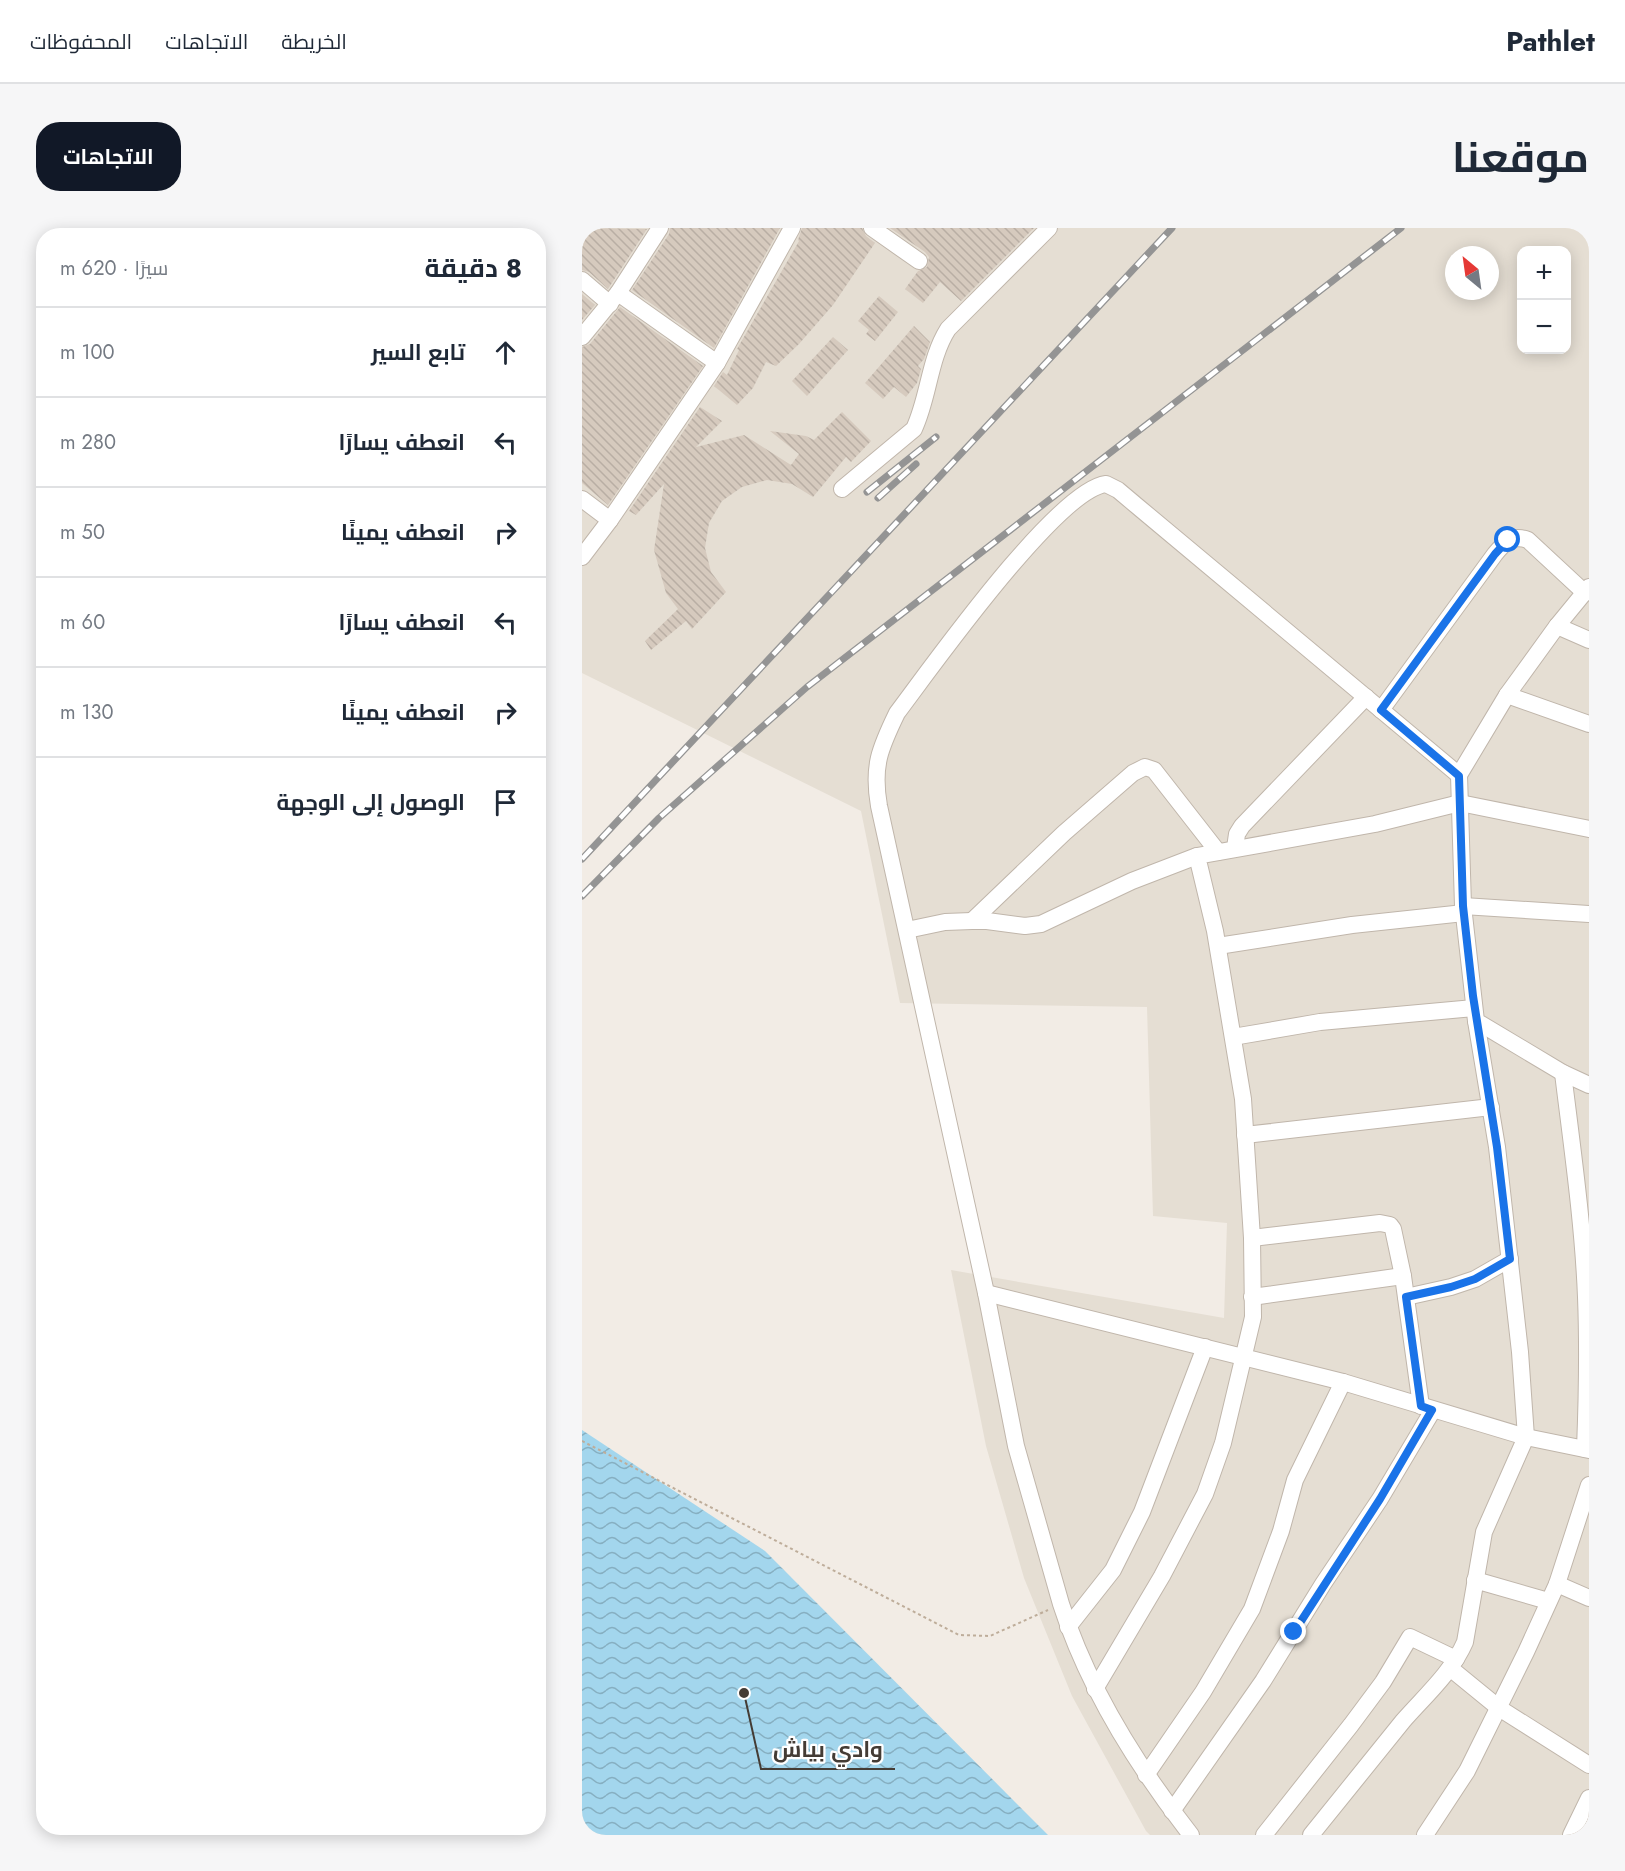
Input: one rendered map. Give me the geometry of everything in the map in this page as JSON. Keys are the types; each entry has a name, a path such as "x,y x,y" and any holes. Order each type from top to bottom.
{"street":[{"path":"582,557 610,520 717,363 792,228"},
{"path":"872,228 919,261"},
{"path":"842,489 914,429 940,342 948,329 1049,228"},
{"path":"582,337 614,298 658,229"},
{"path":"582,280 717,363"},
{"path":"1191,1835 1146,1775 1095,1689 1068,1627 1061,1604 1016,1446 986,1293 876,785 877,763 885,738 897,713 1024,549 1080,496 1092,487 1106,484 1118,490 1459,776"},
{"path":"582,499 610,520"},
{"path":"1311,1835 1453,1663 1465,1642 1480,1549 1489,1521 1526,1437 1510,1259 1491,1107 1475,1015 1463,910 1459,776 1506,695 1587,590 1528,540 1520,537 1508,540 1495,554 1381,710"},
{"path":"1557,626 1589,640"},
{"path":"1506,695 1589,724"},
{"path":"1235,849 1237,834 1242,826 1366,697"},
{"path":"972,921 1064,833 1133,773 1145,767 1154,770 1218,852"},
{"path":"907,930 945,922 987,921 1025,926 1041,924 1132,881 1197,856 1375,824 1460,803 1589,829"},
{"path":"1095,1689 1162,1576 1205,1494 1223,1443 1253,1317 1252,1238 1243,1099 1218,946 1197,856"},
{"path":"1218,946 1463,910 1589,914"},
{"path":"1233,1037 1320,1022 1475,1015 1563,1073 1589,1086"},
{"path":"986,1293 1343,1382 1526,1437 1587,1450 1586,1295 1579,1208 1563,1073"},
{"path":"1245,1135 1491,1107"},
{"path":"1172,1811 1263,1682 1323,1584 1380,1499 1427,1408 1393,1229 1386,1224 1252,1238"},
{"path":"1406,1297 1475,1279 1510,1259"},
{"path":"1252,1297 1403,1276"},
{"path":"1068,1627 1113,1570 1142,1512 1205,1347"},
{"path":"1146,1775 1203,1692 1252,1609 1281,1530 1295,1480 1343,1382"},
{"path":"1425,1835 1467,1772 1499,1708 1557,1584 1589,1485"},
{"path":"1475,1580 1548,1601"},
{"path":"1557,1584 1589,1598"},
{"path":"1264,1835 1383,1682 1410,1637 1453,1663 1499,1708 1589,1765"},
{"path":"1571,1835 1589,1798"}],"path":[{"path":"582,1441 959,1635 990,1636 1061,1604"}],"shaded area":[{"path":"582,228 1589,228 1589,1835 1150,1835 1146,1831 1072,1696 1024,1578 986,1446 951,1270 1224,1318 1227,1223 1153,1216 1147,1007 900,1003 861,811 582,673"}],"water":[{"path":"582,1430 765,1551 1048,1835 582,1835"}],"building":[{"path":"582,228 647,229 608,289 589,272 582,270"},
{"path":"670,228 780,228 714,348 632,290 669,234"},
{"path":"802,228 862,228 866,236 875,243 833,305 776,366 766,362 753,388 737,405 714,386 723,372 727,375 739,350 737,349 799,241"},
{"path":"890,228 1034,228 961,301 940,282 923,303 905,289 918,271 927,267 929,257"},
{"path":"582,294 595,305 582,320"},
{"path":"879,296 898,312 875,341 866,334 869,330 858,321"},
{"path":"620,307 703,366 608,505 582,483 582,347 590,344"},
{"path":"914,326 930,342 924,359 918,366 921,369 917,383 906,397 894,387 883,399 865,383"},
{"path":"833,337 848,350 807,396 792,381"},
{"path":"700,407 722,421 696,447 744,435 791,465 799,454 770,431 806,436 814,440 842,412 871,441 851,462 846,457 813,497 792,484 767,480 742,487 722,501 709,523 705,548 711,572 726,592 692,629 686,621 651,650 645,641 678,609 666,593 654,550 664,484 636,515 629,511"}],"railway":[{"path":"582,859 1172,228"},
{"path":"582,896 659,818 807,687 1401,228"},
{"path":"867,492 936,437"},
{"path":"878,498 916,464"}],"place":[{"name":"وادي بياش","path":"744,1693"}],"route":[{"path":"1294,1632 1380,1499 1432,1410 1421,1406 1406,1297 1475,1279 1510,1259 1497,1147 1476,1021 1463,906 1459,776 1381,710 1495,554 1508,540"}]}
